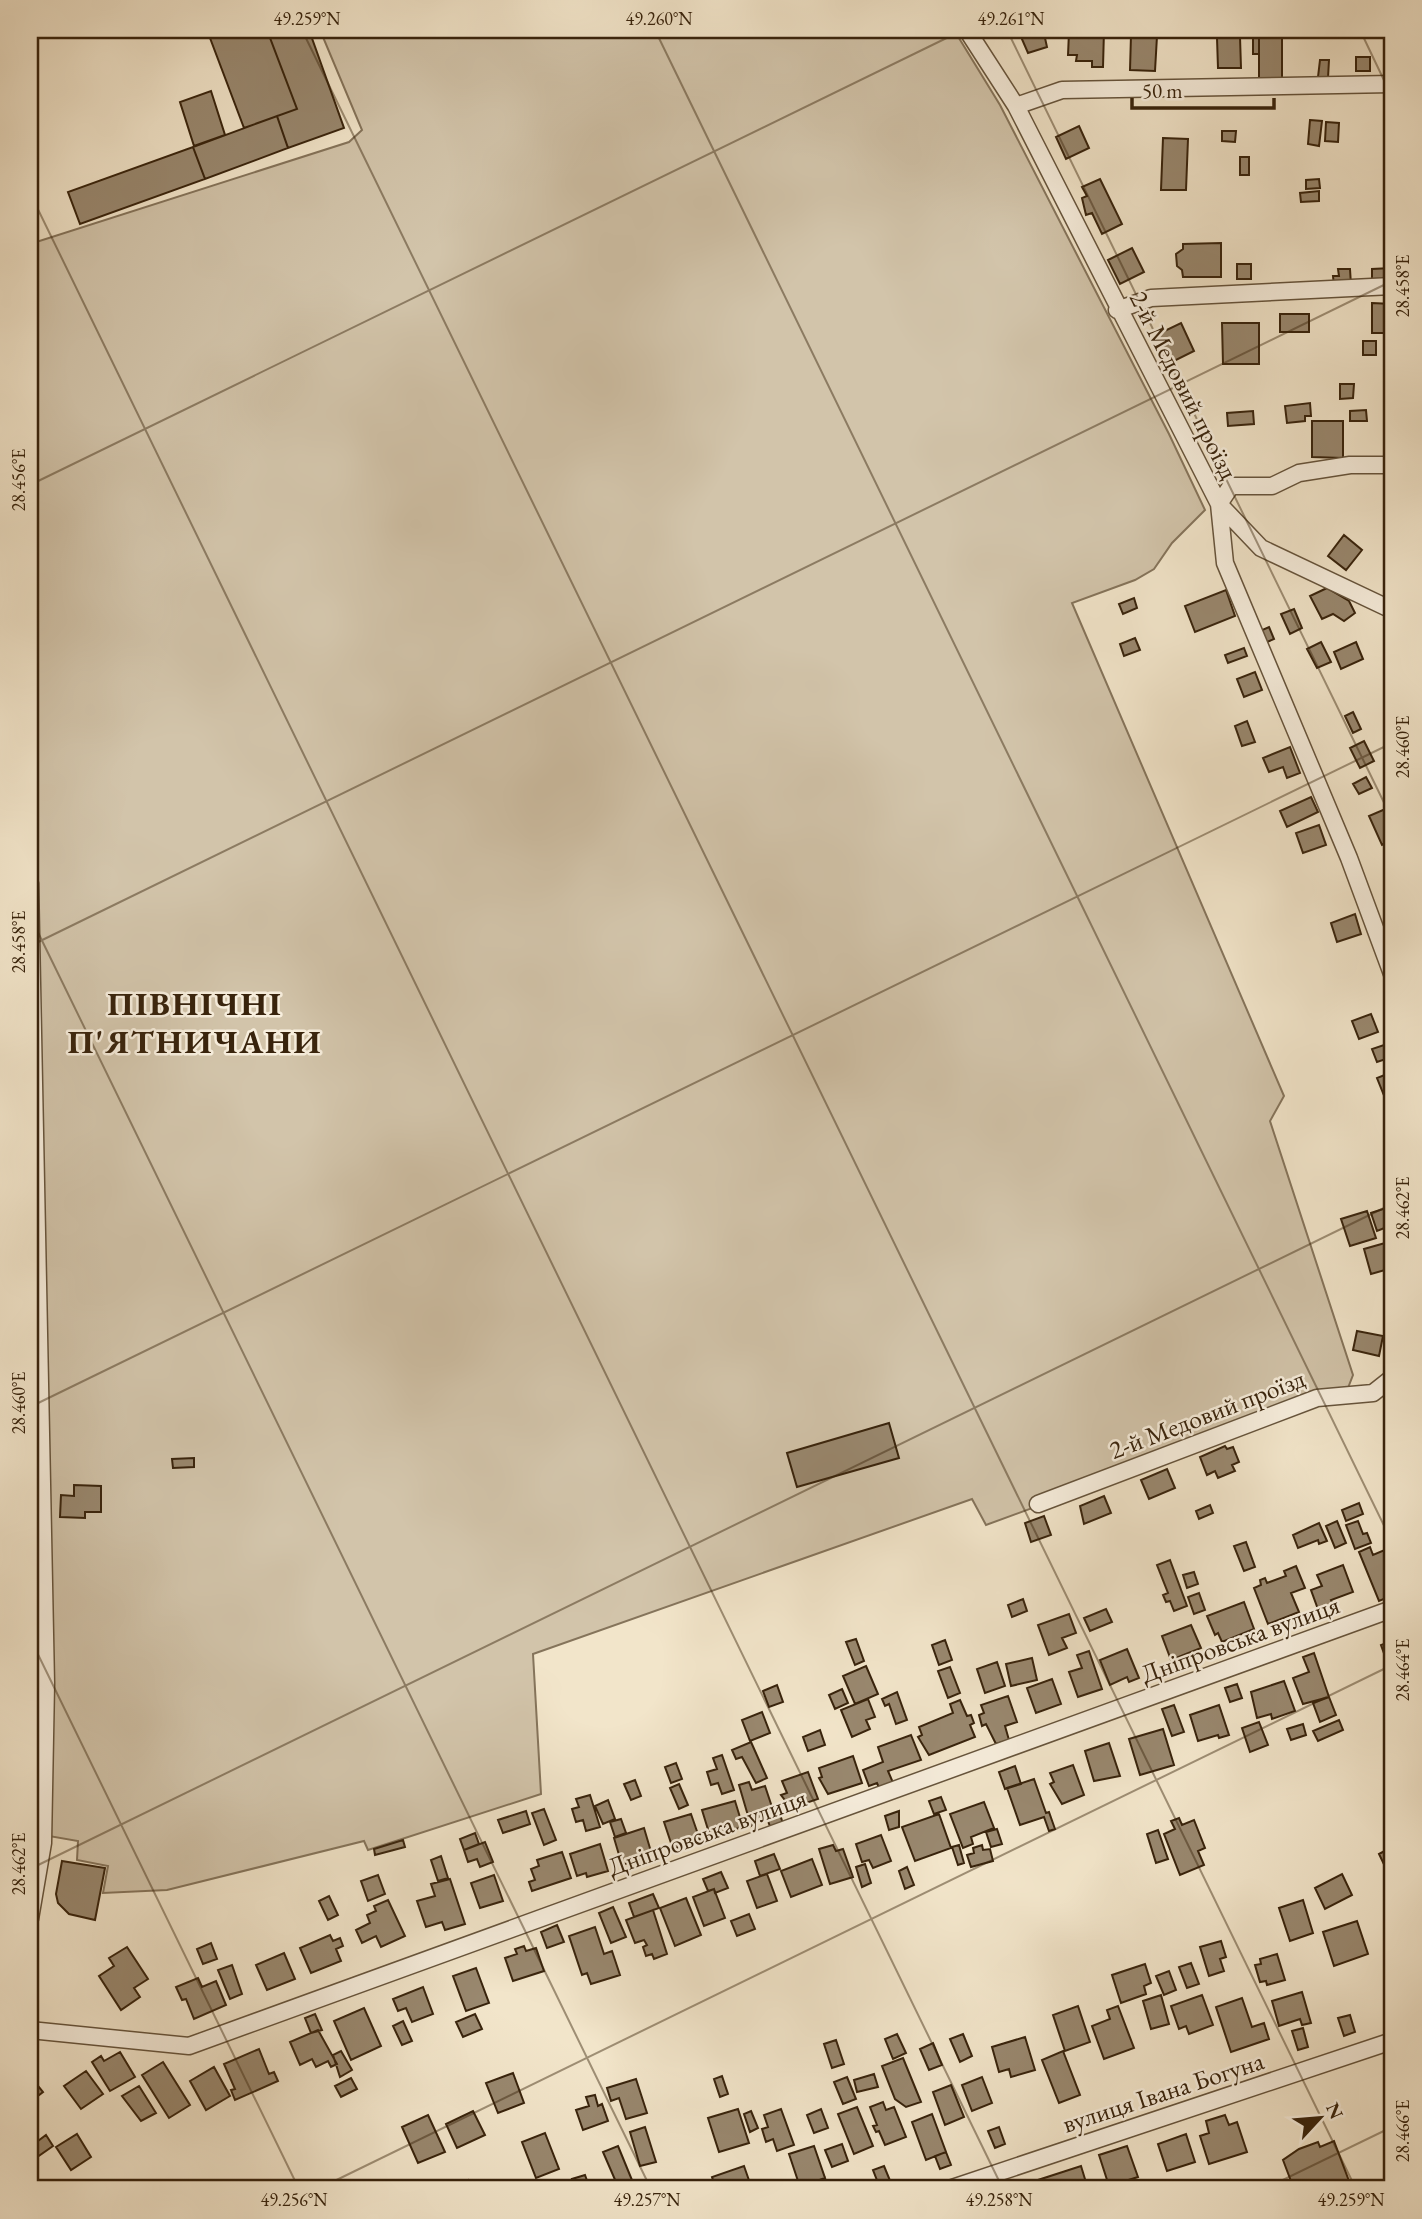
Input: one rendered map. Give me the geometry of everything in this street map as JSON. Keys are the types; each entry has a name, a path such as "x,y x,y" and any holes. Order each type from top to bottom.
{"street":[{"name":"2-й Медовий проїзд","path":"967,30 1016,106 1117,310 1219,504 1225,563 1349,858 1392,974"},
{"path":"1016,106 1062,90 1392,84"},
{"path":"1117,310 1151,298 1392,286"},
{"path":"1392,465 1350,465 1299,473 1272,486 1231,486 1219,504 1261,548 1392,610"},
{"path":"30,883 35,1426 46,1752 42,1854 30,1919"},
{"name":"2-й Медовий проїзд","path":"1038,1504 1317,1398 1373,1393 1392,1378"},
{"name":"Дніпровська вулиця","path":"30,2030 189,2046 1392,1609"},
{"name":"вулиця Івана Богуна","path":"949,2189 1392,2041"}],"shaded area":[{"path":"320,30 954,30 1000,105 1169,434 1205,510 1172,543 1154,569 1135,580 1072,603 1284,1096 1270,1121 1353,1375 1346,1393 986,1525 972,1499 533,1654 541,1794 368,1850 364,1841 167,1890 103,1893 108,1866 77,1860 78,1841 43,1835 30,883 30,244 349,142 362,130"}],"building":[{"path":"207,30 267,30 297,109 244,128"},
{"path":"267,30 309,30 344,128 288,148 277,116 297,109"},
{"path":"1018,30 1047,30 1050,37 1045,38 1047,47 1028,53"},
{"path":"1077,30 1104,30 1103,67 1092,67 1092,61 1076,61 1077,55 1068,55 1069,32 1077,33"},
{"path":"1253,31 1259,31 1259,54 1253,54"},
{"path":"1259,31 1282,31 1282,79 1259,79"},
{"path":"1131,35 1157,36 1155,71 1130,70"},
{"path":"1240,37 1241,68 1218,68 1217,38"},
{"path":"1356,57 1370,57 1370,71 1356,71"},
{"path":"1320,60 1329,60 1328,78 1318,77"},
{"path":"211,91 225,135 194,146 180,102"},
{"path":"1386,103 1392,104 1392,115 1385,115"},
{"path":"277,116 288,148 205,179 193,147"},
{"path":"1310,120 1322,121 1319,146 1308,144"},
{"path":"1326,122 1339,123 1338,142 1325,141"},
{"path":"1079,126 1089,148 1066,159 1056,137"},
{"path":"1222,131 1236,131 1235,142 1222,141"},
{"path":"1163,138 1188,139 1186,190 1161,190"},
{"path":"193,147 205,179 80,224 68,192"},
{"path":"1240,157 1249,157 1249,175 1240,175"},
{"path":"1100,179 1122,224 1102,234 1092,213 1086,215 1082,198 1087,196 1082,187"},
{"path":"1319,179 1320,188 1306,189 1306,180"},
{"path":"1319,191 1319,201 1301,202 1300,193"},
{"path":"1221,243 1221,277 1183,277 1182,270 1177,266 1176,254 1183,249 1183,244"},
{"path":"1132,248 1144,272 1120,284 1108,260"},
{"path":"1237,264 1251,264 1251,279 1237,279"},
{"path":"1391,268 1391,281 1372,282 1372,269"},
{"path":"1338,269 1350,269 1351,285 1334,286 1333,276 1339,276"},
{"path":"1372,303 1392,304 1392,333 1372,333"},
{"path":"1280,314 1309,314 1309,332 1280,332"},
{"path":"1181,323 1194,351 1166,365 1152,337"},
{"path":"1222,323 1259,323 1259,364 1223,364"},
{"path":"1363,341 1376,341 1376,355 1363,355"},
{"path":"1340,384 1354,384 1353,398 1340,399"},
{"path":"1310,403 1311,416 1305,416 1305,421 1287,423 1285,406"},
{"path":"1366,410 1367,421 1350,421 1350,411"},
{"path":"1253,411 1254,424 1228,426 1227,413"},
{"path":"1312,421 1343,421 1343,458 1312,457"},
{"path":"1344,535 1362,550 1346,570 1328,556"},
{"path":"1327,588 1349,601 1355,613 1344,621 1333,614 1322,619 1310,596"},
{"path":"1226,590 1235,616 1195,632 1185,606"},
{"path":"1134,598 1137,608 1123,614 1119,604"},
{"path":"1294,609 1302,628 1290,634 1281,614"},
{"path":"1269,627 1274,639 1265,643 1260,631"},
{"path":"1135,638 1140,650 1124,656 1120,644"},
{"path":"1321,642 1331,662 1317,668 1307,649"},
{"path":"1356,642 1363,659 1341,669 1334,652"},
{"path":"1244,648 1247,656 1228,663 1225,655"},
{"path":"1255,672 1262,690 1244,697 1237,679"},
{"path":"1353,712 1361,729 1353,733 1345,716"},
{"path":"1247,721 1255,742 1242,746 1235,726"},
{"path":"1364,741 1374,761 1360,768 1350,748"},
{"path":"1290,747 1300,773 1287,778 1283,767 1269,772 1263,758"},
{"path":"1366,777 1372,788 1359,794 1353,784"},
{"path":"1311,797 1318,812 1287,827 1280,811"},
{"path":"1390,807 1392,840 1382,845 1369,816"},
{"path":"1319,825 1326,845 1303,853 1296,833"},
{"path":"1355,914 1361,934 1337,942 1331,923"},
{"path":"1371,1014 1378,1032 1359,1039 1352,1021"},
{"path":"1387,1044 1392,1057 1377,1062 1372,1049"},
{"path":"1392,1072 1392,1095 1385,1098 1377,1078"},
{"path":"1389,1207 1392,1225 1377,1231 1371,1213"},
{"path":"1367,1211 1376,1238 1350,1246 1341,1219"},
{"path":"1385,1243 1392,1268 1371,1274 1364,1249"},
{"path":"1357,1331 1383,1336 1379,1356 1353,1350"},
{"path":"889,1423 899,1458 797,1487 787,1453"},
{"path":"1225,1446 1227,1449 1233,1447 1239,1462 1232,1465 1235,1471 1218,1478 1215,1471 1207,1475 1200,1457"},
{"path":"194,1458 194,1467 173,1468 172,1459"},
{"path":"1167,1469 1175,1488 1149,1499 1141,1480"},
{"path":"74,1485 101,1486 101,1512 85,1512 85,1518 60,1517 61,1495 74,1496"},
{"path":"1104,1496 1111,1513 1084,1524 1080,1506"},
{"path":"1359,1503 1363,1514 1346,1521 1342,1510"},
{"path":"1210,1505 1213,1513 1199,1519 1196,1511"},
{"path":"1044,1516 1051,1535 1031,1542 1025,1523"},
{"path":"1337,1521 1346,1543 1335,1548 1326,1526"},
{"path":"1358,1521 1363,1534 1367,1533 1371,1543 1355,1549 1346,1525"},
{"path":"1319,1523 1327,1541 1319,1544 1318,1540 1298,1548 1293,1535"},
{"path":"1246,1542 1255,1567 1244,1571 1234,1546"},
{"path":"1370,1547 1373,1555 1387,1549 1392,1561 1392,1578 1385,1581 1391,1596 1379,1601 1359,1552"},
{"path":"1170,1560 1187,1606 1174,1611 1170,1601 1166,1602 1163,1595 1168,1593 1157,1565"},
{"path":"1343,1565 1353,1592 1331,1600 1334,1607 1319,1612 1311,1590 1322,1586 1317,1575"},
{"path":"1296,1566 1305,1588 1291,1593 1299,1612 1268,1624 1254,1588 1261,1585 1260,1580 1265,1578 1267,1583 1286,1576 1284,1571"},
{"path":"1194,1572 1198,1584 1187,1588 1183,1575"},
{"path":"1199,1593 1205,1610 1194,1614 1188,1597"},
{"path":"1023,1599 1027,1611 1012,1617 1008,1605"},
{"path":"1244,1602 1254,1629 1222,1642 1218,1633 1215,1635 1207,1616"},
{"path":"1106,1609 1112,1622 1090,1631 1084,1618"},
{"path":"1069,1614 1076,1633 1062,1638 1067,1648 1049,1655 1038,1625"},
{"path":"1191,1625 1201,1648 1171,1660 1162,1636"},
{"path":"856,1639 864,1661 855,1665 846,1642"},
{"path":"945,1640 952,1660 939,1665 932,1645"},
{"path":"1392,1641 1392,1670 1390,1670 1381,1645"},
{"path":"1127,1649 1139,1678 1129,1682 1127,1677 1110,1685 1100,1660"},
{"path":"1089,1651 1102,1689 1078,1697 1069,1672 1082,1668 1077,1655"},
{"path":"1314,1653 1329,1697 1303,1704 1293,1678 1309,1672 1303,1657"},
{"path":"1032,1658 1037,1680 1011,1686 1006,1664"},
{"path":"997,1662 1005,1686 985,1693 977,1669"},
{"path":"866,1666 878,1694 855,1704 843,1676"},
{"path":"950,1667 960,1693 948,1698 938,1671"},
{"path":"1052,1679 1061,1704 1036,1713 1027,1688"},
{"path":"1284,1681 1295,1711 1272,1719 1271,1714 1257,1718 1251,1692"},
{"path":"1237,1684 1242,1698 1230,1702 1225,1688"},
{"path":"777,1685 783,1702 769,1707 763,1691"},
{"path":"842,1689 848,1703 835,1709 829,1695"},
{"path":"897,1692 907,1720 896,1724 889,1704 885,1706 882,1699"},
{"path":"1008,1696 1017,1722 1005,1726 1009,1740 996,1744 986,1724 982,1726 979,1715 984,1713 981,1705"},
{"path":"1329,1697 1336,1715 1320,1722 1313,1703"},
{"path":"868,1699 875,1717 866,1720 870,1729 852,1737 841,1710"},
{"path":"960,1700 967,1716 971,1715 974,1723 970,1725 975,1737 929,1755 918,1737 922,1735 919,1727 953,1713 950,1704"},
{"path":"1174,1705 1184,1732 1172,1736 1162,1709"},
{"path":"1219,1705 1229,1735 1198,1741 1190,1715"},
{"path":"762,1712 770,1733 750,1741 742,1720"},
{"path":"1339,1720 1343,1730 1318,1741 1313,1731"},
{"path":"1259,1722 1268,1745 1250,1752 1242,1728"},
{"path":"1303,1724 1306,1735 1291,1740 1287,1729"},
{"path":"1163,1729 1174,1765 1140,1775 1129,1739"},
{"path":"820,1730 825,1745 808,1751 803,1737"},
{"path":"911,1735 921,1760 888,1771 894,1785 880,1790 877,1783 869,1786 863,1770 883,1762 878,1747"},
{"path":"751,1742 767,1778 756,1783 742,1757 736,1759 732,1750"},
{"path":"1109,1743 1120,1776 1094,1781 1085,1751"},
{"path":"722,1755 734,1790 722,1794 718,1783 711,1785 707,1772 717,1769 713,1758"},
{"path":"853,1756 862,1783 828,1794 819,1778 822,1777 819,1768"},
{"path":"676,1763 682,1779 671,1783 665,1767"},
{"path":"1073,1765 1084,1795 1062,1804 1050,1784 1054,1782 1050,1773"},
{"path":"1015,1766 1021,1784 1005,1789 999,1772"},
{"path":"808,1772 818,1799 791,1808 781,1795 787,1793 782,1781"},
{"path":"1034,1779 1046,1813 1049,1812 1055,1829 1049,1831 1044,1817 1020,1825 1007,1788"},
{"path":"635,1780 641,1796 631,1800 624,1784"},
{"path":"749,1782 752,1790 765,1786 773,1810 778,1808 783,1824 771,1829 766,1816 751,1826 739,1785"},
{"path":"679,1784 688,1805 679,1809 670,1788"},
{"path":"590,1795 600,1827 586,1831 583,1820 576,1822 572,1809 579,1807 576,1799"},
{"path":"941,1797 946,1810 934,1814 929,1801"},
{"path":"608,1800 615,1819 603,1824 595,1806"},
{"path":"735,1801 743,1827 710,1836 702,1810"},
{"path":"984,1802 994,1828 971,1837 973,1844 963,1848 950,1814"},
{"path":"544,1809 556,1840 544,1845 532,1813"},
{"path":"526,1811 530,1824 503,1833 498,1820"},
{"path":"899,1811 899,1827 889,1830 885,1816"},
{"path":"691,1814 700,1840 673,1849 664,1822"},
{"path":"939,1814 951,1848 915,1861 902,1827"},
{"path":"1179,1818 1182,1825 1194,1820 1205,1848 1198,1851 1204,1865 1180,1875 1164,1834 1175,1829 1171,1821"},
{"path":"621,1819 626,1833 615,1837 610,1822"},
{"path":"644,1828 652,1855 622,1865 614,1838"},
{"path":"997,1829 1002,1844 991,1847 986,1832"},
{"path":"1158,1830 1168,1859 1156,1863 1147,1834"},
{"path":"475,1833 479,1844 464,1850 460,1839"},
{"path":"881,1835 891,1861 873,1868 869,1860 862,1862 856,1844"},
{"path":"403,1840 405,1847 375,1855 374,1849"},
{"path":"485,1842 493,1862 480,1867 477,1859 468,1862 464,1850"},
{"path":"600,1844 608,1871 587,1877 586,1873 577,1876 570,1854"},
{"path":"833,1845 836,1851 843,1849 853,1877 830,1884 819,1849"},
{"path":"959,1845 964,1863 958,1865 952,1847"},
{"path":"982,1845 983,1850 990,1849 993,1861 971,1867 967,1855 974,1853 973,1848"},
{"path":"1392,1847 1392,1878 1391,1879 1379,1854"},
{"path":"562,1852 571,1878 532,1891 529,1882 535,1880 531,1869 539,1866 537,1860"},
{"path":"774,1854 780,1869 760,1876 755,1861"},
{"path":"441,1856 448,1878 438,1881 431,1860"},
{"path":"812,1859 822,1885 791,1897 781,1871"},
{"path":"62,1861 105,1868 95,1920 69,1914 58,1903 56,1894"},
{"path":"865,1864 871,1883 862,1887 856,1867"},
{"path":"907,1867 914,1885 905,1889 899,1871"},
{"path":"721,1872 728,1888 715,1893 714,1889 708,1891 703,1879"},
{"path":"767,1874 777,1901 757,1908 747,1881"},
{"path":"1342,1874 1352,1895 1325,1909 1315,1888"},
{"path":"378,1875 385,1894 368,1901 361,1881"},
{"path":"494,1875 503,1901 480,1908 471,1883"},
{"path":"450,1879 465,1924 445,1930 442,1922 426,1927 417,1901 435,1896 431,1884"},
{"path":"714,1889 725,1918 704,1926 693,1897"},
{"path":"653,1894 659,1908 634,1917 629,1903"},
{"path":"329,1896 338,1915 328,1920 319,1901"},
{"path":"686,1898 701,1935 675,1946 660,1908"},
{"path":"388,1900 405,1936 381,1947 376,1936 362,1943 356,1930 370,1923 367,1915 376,1911 374,1906"},
{"path":"1303,1900 1313,1933 1290,1941 1279,1908"},
{"path":"613,1907 626,1937 611,1943 599,1913"},
{"path":"653,1910 667,1954 654,1959 652,1954 646,1956 643,1947 647,1945 644,1940 635,1943 626,1920"},
{"path":"749,1914 755,1929 737,1936 731,1921"},
{"path":"1357,1921 1368,1954 1334,1966 1323,1932"},
{"path":"557,1925 564,1942 547,1948 541,1932"},
{"path":"595,1927 604,1954 612,1951 620,1975 591,1984 587,1973 582,1975 569,1936"},
{"path":"330,1935 333,1941 340,1938 343,1946 336,1949 341,1961 311,1973 300,1948"},
{"path":"1221,1941 1226,1957 1220,1959 1224,1971 1209,1976 1200,1947"},
{"path":"211,1943 217,1959 203,1964 197,1949"},
{"path":"524,1946 526,1951 536,1948 544,1971 513,1981 505,1958 517,1954 515,1949"},
{"path":"127,1947 148,1979 134,1988 140,1997 121,2010 99,1976 114,1966 109,1958"},
{"path":"284,1953 295,1979 267,1990 256,1965"},
{"path":"1277,1954 1285,1980 1267,1985 1266,1981 1260,1982 1255,1965 1261,1964 1260,1959"},
{"path":"1392,1955 1392,1977 1385,1958"},
{"path":"1191,1963 1199,1984 1187,1988 1179,1967"},
{"path":"1145,1964 1151,1983 1144,1986 1146,1994 1121,2003 1112,1975"},
{"path":"232,1965 242,1994 230,1999 218,1970"},
{"path":"476,1968 489,2003 466,2011 453,1976"},
{"path":"1169,1971 1176,1990 1164,1995 1156,1976"},
{"path":"198,1978 202,1987 216,1981 226,2005 194,2019 186,1999 182,2000 176,1987"},
{"path":"423,1987 433,2014 412,2022 406,2008 398,2011 393,1999"},
{"path":"1302,1992 1311,2023 1302,2025 1300,2019 1279,2026 1272,2001"},
{"path":"1161,1995 1169,2024 1151,2029 1143,2001"},
{"path":"1202,1995 1213,2025 1189,2034 1186,2026 1179,2029 1171,2006"},
{"path":"1242,1998 1252,2027 1264,2023 1269,2039 1231,2052 1216,2007"},
{"path":"1078,2006 1090,2042 1065,2051 1053,2015"},
{"path":"1118,2006 1134,2048 1104,2059 1092,2026 1110,2019 1107,2010"},
{"path":"364,2008 381,2046 351,2060 334,2021"},
{"path":"315,2014 322,2030 311,2033 305,2018"},
{"path":"475,2014 482,2029 463,2037 456,2022"},
{"path":"1350,2015 1355,2032 1344,2036 1338,2018"},
{"path":"403,2021 412,2041 402,2045 393,2026"},
{"path":"1303,2028 1308,2047 1298,2050 1292,2031"},
{"path":"318,2030 337,2064 331,2067 328,2061 316,2067 312,2059 300,2065 290,2042"},
{"path":"897,2034 906,2053 893,2059 885,2039"},
{"path":"963,2034 972,2056 960,2062 950,2039"},
{"path":"1025,2037 1035,2070 1011,2077 1009,2069 999,2072 992,2047"},
{"path":"836,2040 844,2064 832,2068 824,2044"},
{"path":"933,2043 942,2065 929,2070 920,2049"},
{"path":"259,2049 269,2074 274,2072 278,2081 235,2100 231,2090 235,2089 224,2064"},
{"path":"341,2051 352,2070 340,2077 333,2055"},
{"path":"1063,2051 1080,2095 1059,2103 1042,2060"},
{"path":"120,2052 135,2077 110,2091 92,2062 101,2056 104,2061"},
{"path":"903,2058 921,2102 906,2107 895,2099 882,2066"},
{"path":"163,2062 190,2105 169,2118 142,2075"},
{"path":"214,2067 230,2096 206,2110 190,2081"},
{"path":"86,2071 103,2094 81,2109 64,2086"},
{"path":"513,2073 524,2103 498,2113 486,2083"},
{"path":"874,2074 878,2087 857,2092 854,2080"},
{"path":"30,2076 43,2092 30,2102"},
{"path":"722,2076 728,2094 720,2097 714,2079"},
{"path":"847,2077 856,2099 843,2104 834,2082"},
{"path":"982,2077 992,2103 972,2111 962,2085"},
{"path":"351,2078 357,2089 341,2097 335,2086"},
{"path":"636,2079 647,2113 626,2119 619,2098 611,2101 607,2088"},
{"path":"951,2085 964,2117 945,2125 933,2092"},
{"path":"139,2086 156,2113 141,2121 122,2096"},
{"path":"595,2095 598,2106 602,2104 608,2121 583,2130 576,2110 589,2106 586,2097"},
{"path":"883,2102 886,2110 894,2107 906,2137 885,2145 879,2131 876,2132 873,2126 877,2125 870,2107"},
{"path":"857,2107 873,2146 854,2154 838,2114"},
{"path":"738,2109 749,2143 719,2152 708,2118"},
{"path":"781,2109 794,2145 777,2151 773,2139 766,2142 762,2129 768,2127 764,2115"},
{"path":"821,2109 828,2128 814,2133 807,2115"},
{"path":"473,2111 485,2135 457,2148 446,2124"},
{"path":"751,2111 758,2128 750,2132 744,2114"},
{"path":"932,2114 946,2152 926,2160 912,2122"},
{"path":"428,2115 445,2152 418,2163 402,2127"},
{"path":"1225,2115 1229,2125 1237,2122 1247,2152 1209,2164 1200,2136 1209,2133 1206,2121"},
{"path":"645,2127 656,2162 640,2166 630,2132"},
{"path":"999,2127 1005,2144 995,2148 988,2131"},
{"path":"545,2133 559,2169 536,2178 522,2142"},
{"path":"77,2134 91,2157 71,2170 56,2147"},
{"path":"1186,2134 1195,2162 1167,2171 1158,2144"},
{"path":"46,2135 53,2146 30,2162 30,2147"},
{"path":"1334,2141 1352,2189 1294,2189 1283,2160 1299,2149 1318,2142 1320,2147"},
{"path":"842,2144 848,2161 832,2167 825,2150"},
{"path":"618,2146 634,2185 623,2189 619,2189 603,2152"},
{"path":"814,2146 825,2178 800,2187 789,2154"},
{"path":"1127,2146 1138,2177 1109,2186 1099,2155"},
{"path":"946,2152 951,2165 940,2169 935,2156"},
{"path":"744,2166 752,2189 716,2189 712,2177"},
{"path":"884,2166 891,2183 880,2188 873,2170"},
{"path":"1081,2166 1088,2189 1041,2189 1038,2180"},
{"path":"585,2175 590,2189 576,2189 572,2179"},
{"path":"825,2178 828,2189 807,2189 806,2185"},
{"path":"468,2180 471,2189 446,2189"},
{"path":"695,2182 698,2189 678,2189"}],"district":[{"name":"ПІВНІЧНІ П'ЯТНИЧАНИ","path":"195,1022"}]}
